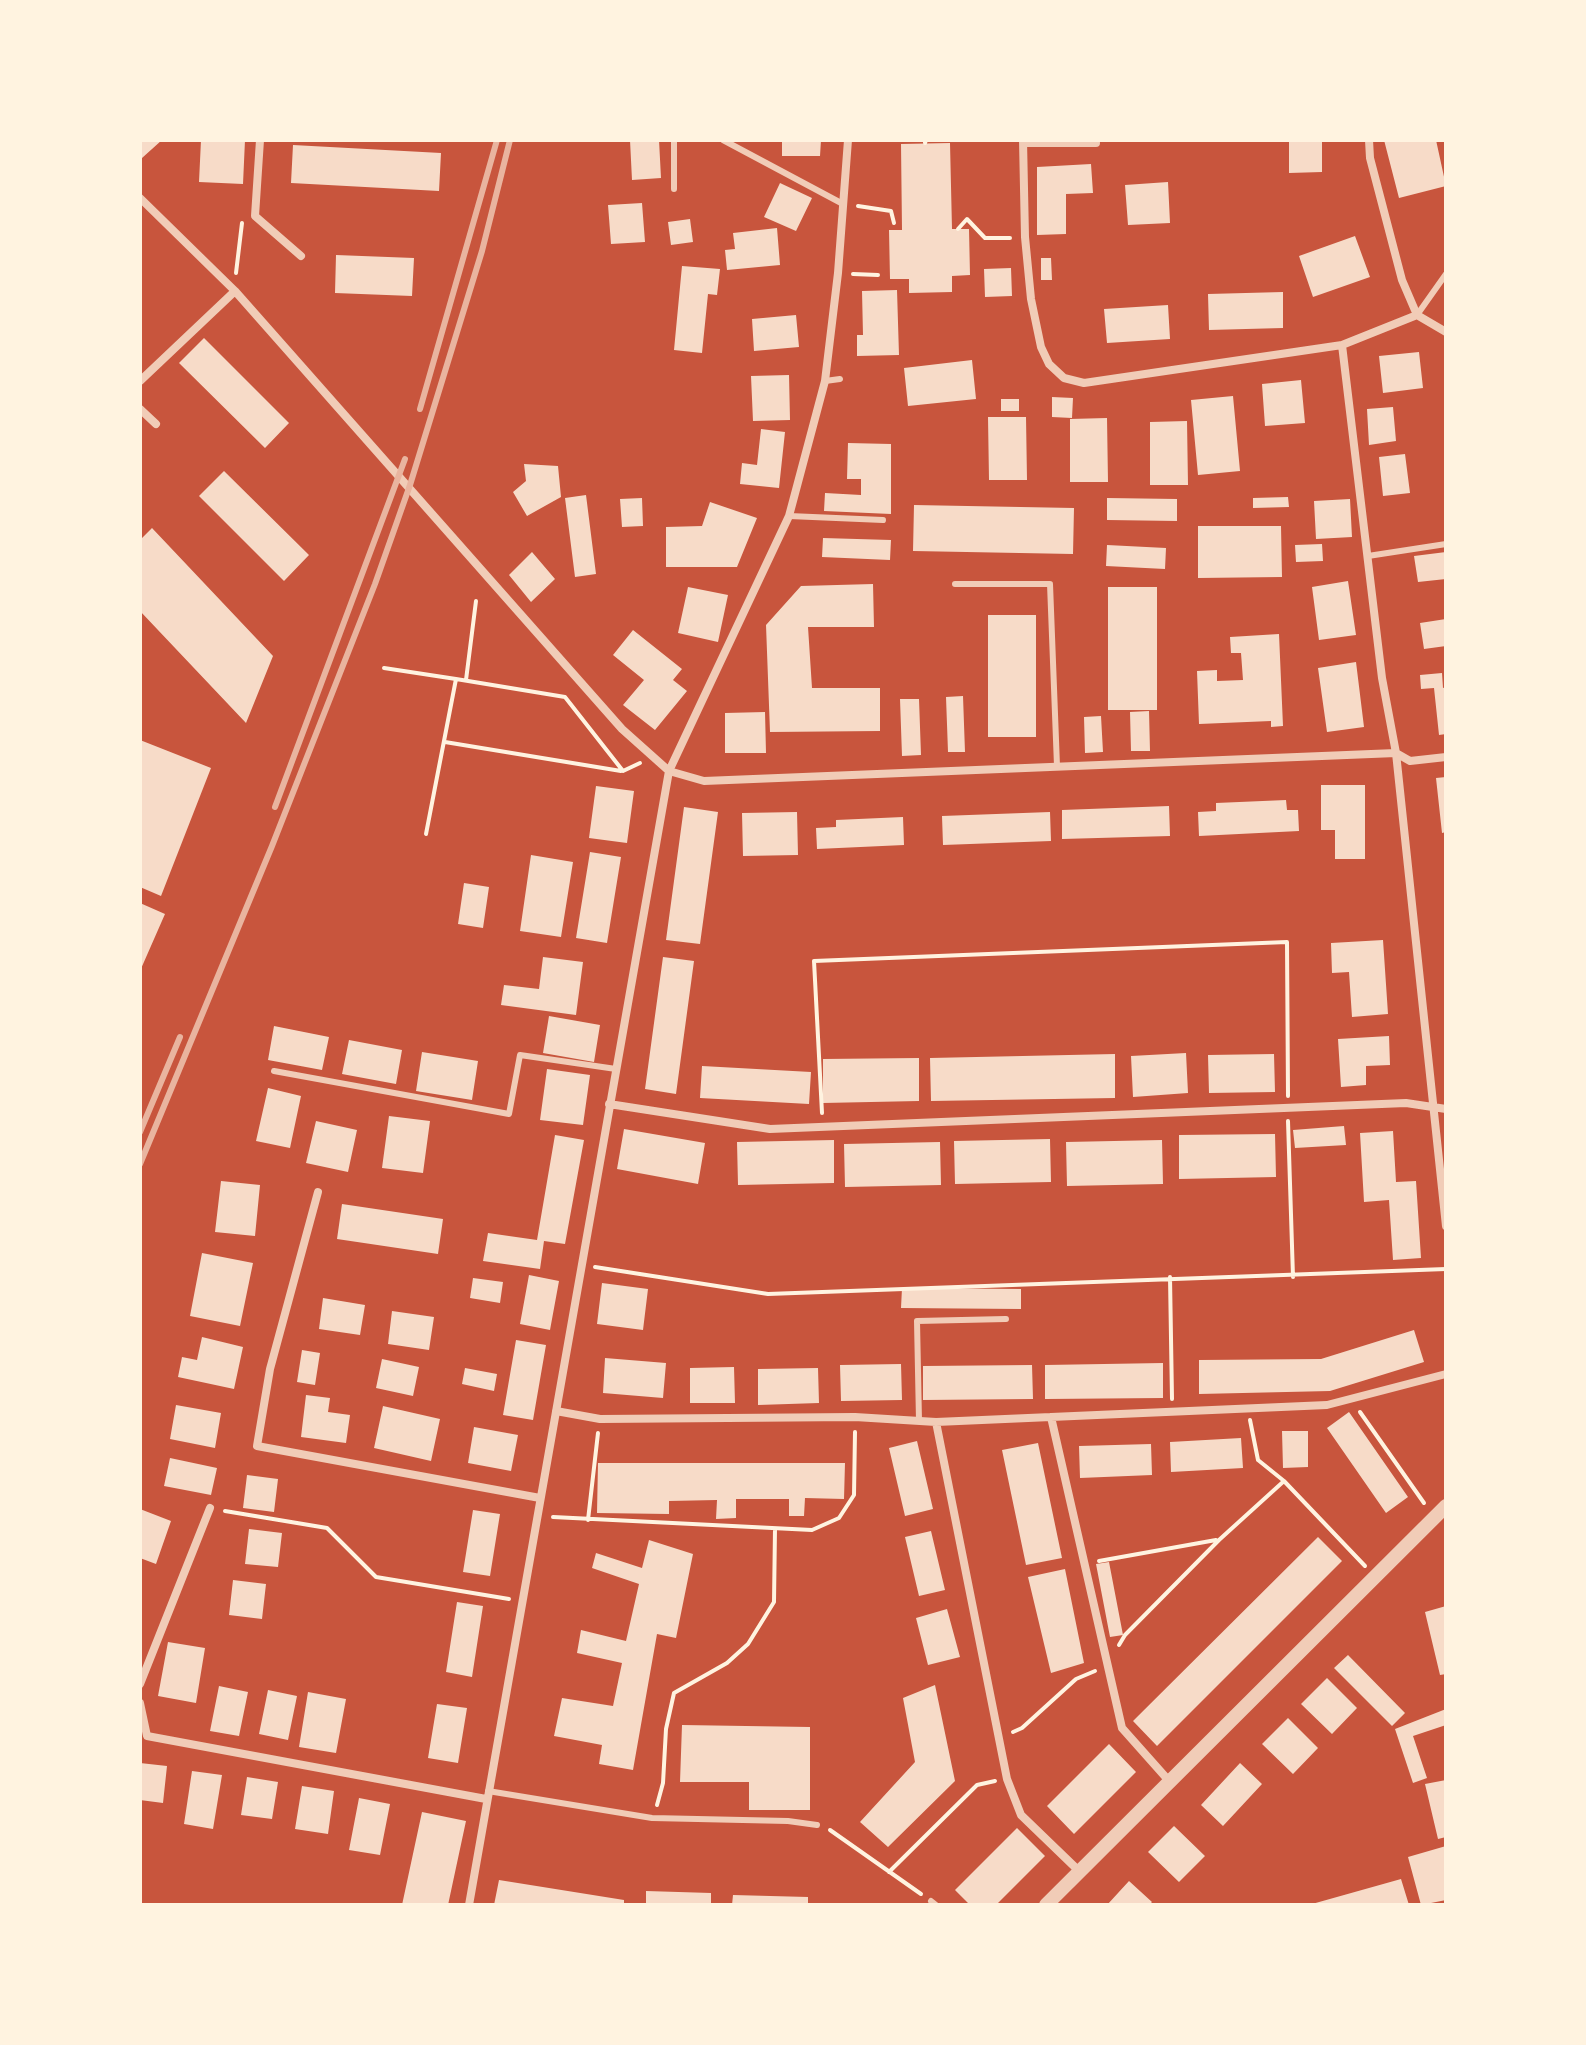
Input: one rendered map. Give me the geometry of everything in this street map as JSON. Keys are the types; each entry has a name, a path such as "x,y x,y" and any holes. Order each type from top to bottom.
{"street":[{"path":"260,140 255,216 301,256"},
{"path":"469,1905 669,771 789,516 825,381 838,273 848,140"},
{"path":"1369,140 1370,158 1402,280 1417,315 1446,332"},
{"path":"1098,142 1024,141 1025,237 1031,299 1041,347 1049,364 1064,378 1084,383 1342,345 1417,315"},
{"path":"140,198 235,291 650,757 669,771 704,781 1396,753 1410,761 1446,757"},
{"path":"140,381 235,291"},
{"path":"1342,345 1382,678 1396,753 1446,1226"},
{"path":"140,409 156,424"},
{"path":"609,1104 770,1129 1406,1103 1446,1109"},
{"path":"318,1192 270,1369 257,1446 540,1498"},
{"path":"556,1411 600,1419 855,1417 936,1422 1327,1405 1446,1374"},
{"path":"1051,1417 1122,1728 1170,1782"},
{"path":"936,1422 1007,1779 1021,1815 1079,1871"},
{"path":"1046,1905 1446,1506"},
{"path":"140,1684 210,1508"},
{"path":"140,1703 147,1736 487,1795"}],"lane":[{"path":"674,140 674,189"},
{"path":"723,140 843,204"},
{"path":"1417,315 1446,274"},
{"path":"825,381 840,379"},
{"path":"789,516 883,520"},
{"path":"1368,556 1446,544"},
{"path":"955,584 1050,584 1057,766"},
{"path":"274,1071 509,1114 520,1055 616,1069"},
{"path":"919,1421 917,1321 1006,1319"},
{"path":"487,1795 652,1818 788,1821 817,1825"}],"path":[{"path":"843,204 891,211 894,223"},
{"path":"235,291 241,223 255,216"},
{"path":"958,229 967,219 985,238 1025,237"},
{"path":"838,273 878,275"},
{"path":"466,680 476,601"},
{"path":"384,668 565,697 623,771"},
{"path":"426,834 456,679"},
{"path":"445,742 623,771 650,757"},
{"path":"822,1127 814,961 1287,942 1293,1277"},
{"path":"580,1265 768,1294 1446,1269"},
{"path":"1170,1277 1172,1411"},
{"path":"1352,1400 1428,1508"},
{"path":"1247,1407 1258,1460 1284,1481 1375,1576"},
{"path":"565,1519 812,1530 839,1518 854,1495 855,1417"},
{"path":"588,1520 600,1419"},
{"path":"999,1737 1022,1728 1076,1679 1107,1665 1125,1635 1219,1540 1284,1481"},
{"path":"210,1508 327,1528 376,1577 523,1602"},
{"path":"652,1818 663,1783 666,1729 674,1693 727,1663 748,1644 774,1602 775,1529"},
{"path":"1085,1564 1219,1540"},
{"path":"889,1872 977,1785 1007,1779"},
{"path":"817,1825 832,1831 934,1903"}],"building":[{"path":"140,140 162,140 142,158"},
{"path":"201,140 245,140 243,184 199,182"},
{"path":"630,140 659,140 661,178 632,180"},
{"path":"782,140 821,140 820,156 782,156"},
{"path":"1289,140 1322,140 1322,172 1289,173"},
{"path":"1384,140 1436,140 1446,186 1399,198"},
{"path":"950,143 952,229 969,229 970,275 952,276 952,292 909,293 909,279 890,279 889,230 902,230 901,144"},
{"path":"293,145 441,153 439,191 291,183"},
{"path":"1091,164 1093,193 1066,194 1066,234 1037,235 1037,167"},
{"path":"1168,182 1170,223 1128,225 1125,185"},
{"path":"780,183 812,198 796,231 764,217"},
{"path":"642,203 645,242 611,244 608,205"},
{"path":"690,219 693,242 671,245 668,222"},
{"path":"777,228 780,265 727,270 725,250 735,249 733,233"},
{"path":"1355,236 1370,277 1313,297 1299,256"},
{"path":"336,255 414,258 412,296 335,293"},
{"path":"1041,258 1051,258 1052,280 1041,280"},
{"path":"682,266 720,269 717,295 708,294 702,353 674,350"},
{"path":"1011,268 1012,296 985,297 984,269"},
{"path":"897,290 899,355 857,356 857,335 863,335 862,291"},
{"path":"1283,292 1283,328 1209,330 1208,294"},
{"path":"1168,305 1170,339 1107,343 1104,309"},
{"path":"796,315 799,347 754,351 752,319"},
{"path":"204,338 289,423 265,448 179,363"},
{"path":"1419,352 1423,388 1383,393 1379,356"},
{"path":"972,360 976,399 908,406 904,368"},
{"path":"789,375 790,420 753,421 751,376"},
{"path":"1301,380 1305,423 1265,426 1262,384"},
{"path":"1233,396 1240,471 1198,475 1191,400"},
{"path":"1052,397 1073,398 1072,418 1052,417"},
{"path":"1001,399 1019,399 1019,411 1001,411"},
{"path":"1393,407 1396,441 1369,445 1367,409"},
{"path":"988,417 1026,417 1027,480 989,480"},
{"path":"1107,418 1108,482 1070,482 1070,419"},
{"path":"1187,421 1188,485 1150,485 1150,422"},
{"path":"761,429 785,432 779,488 740,484 742,463 757,465"},
{"path":"848,443 891,444 891,514 824,511 825,493 861,495 861,479 847,479"},
{"path":"1405,454 1410,493 1383,496 1379,457"},
{"path":"524,464 558,466 561,497 527,516 513,492 526,481"},
{"path":"224,471 309,555 284,581 199,496"},
{"path":"586,495 596,574 575,577 565,498"},
{"path":"1288,497 1289,507 1253,508 1253,498"},
{"path":"642,498 643,526 622,527 620,499"},
{"path":"1107,498 1177,499 1177,521 1107,520"},
{"path":"1350,499 1352,537 1316,539 1314,501"},
{"path":"710,502 757,518 737,567 666,567 666,527 702,526"},
{"path":"914,505 1074,508 1073,554 913,551"},
{"path":"1198,526 1281,526 1282,577 1198,578"},
{"path":"152,528 273,656 246,723 140,611 140,540"},
{"path":"823,538 891,540 890,560 822,557"},
{"path":"1322,544 1323,561 1296,562 1295,545"},
{"path":"1107,545 1166,548 1165,569 1106,566"},
{"path":"532,552 555,579 531,602 509,575"},
{"path":"1446,552 1446,579 1418,582 1414,556"},
{"path":"1348,581 1356,635 1319,640 1312,587"},
{"path":"873,584 874,627 808,627 812,688 880,688 880,731 770,732 766,625 801,586"},
{"path":"688,587 728,595 718,642 678,633"},
{"path":"1108,587 1157,587 1157,710 1108,710"},
{"path":"988,615 1036,615 1036,737 988,737"},
{"path":"1446,619 1446,646 1424,649 1420,623"},
{"path":"633,630 682,669 673,680 687,691 655,730 623,705 644,680 613,655"},
{"path":"1279,634 1283,726 1271,727 1271,721 1199,724 1197,671 1217,670 1217,681 1243,680 1241,653 1231,653 1230,637"},
{"path":"1356,662 1364,727 1327,732 1318,668"},
{"path":"1442,673 1443,688 1446,687 1446,734 1439,735 1434,688 1421,689 1420,675"},
{"path":"963,696 965,752 948,752 946,697"},
{"path":"900,699 919,699 921,755 902,756"},
{"path":"1149,711 1150,751 1131,751 1130,712"},
{"path":"765,712 766,753 725,753 725,713"},
{"path":"1101,716 1103,752 1085,753 1084,717"},
{"path":"140,740 211,768 161,896 140,887"},
{"path":"1446,777 1446,832 1442,833 1436,778"},
{"path":"1321,785 1365,785 1365,859 1335,859 1335,830 1321,830"},
{"path":"596,786 634,791 627,843 589,838"},
{"path":"1286,800 1287,810 1298,810 1299,831 1199,836 1198,812 1216,811 1216,803"},
{"path":"1169,806 1170,836 1062,839 1062,810"},
{"path":"684,807 718,812 700,944 666,940"},
{"path":"797,812 798,855 743,856 742,813"},
{"path":"1050,812 1051,841 943,845 942,816"},
{"path":"903,817 904,845 817,849 816,828 836,827 836,820"},
{"path":"590,852 621,857 607,943 576,938"},
{"path":"531,855 573,862 561,937 520,931"},
{"path":"464,883 489,887 483,928 458,924"},
{"path":"140,903 165,914 140,971"},
{"path":"1383,940 1388,1014 1352,1017 1349,972 1332,973 1331,943"},
{"path":"543,957 583,962 576,1015 501,1005 504,985 539,989"},
{"path":"663,957 694,961 676,1094 645,1089"},
{"path":"549,1016 600,1025 594,1062 543,1053"},
{"path":"274,1026 329,1037 322,1070 268,1060"},
{"path":"1389,1036 1390,1065 1366,1066 1366,1085 1341,1087 1338,1039"},
{"path":"349,1040 402,1050 396,1084 342,1074"},
{"path":"422,1052 478,1061 472,1100 416,1091"},
{"path":"1186,1053 1188,1093 1133,1097 1131,1056"},
{"path":"1115,1054 1115,1098 931,1101 930,1058"},
{"path":"1274,1054 1275,1092 1209,1093 1208,1055"},
{"path":"919,1058 919,1101 823,1103 823,1059"},
{"path":"702,1066 811,1072 809,1104 700,1098"},
{"path":"547,1069 590,1075 583,1125 540,1120"},
{"path":"268,1088 301,1096 290,1148 256,1141"},
{"path":"389,1116 430,1121 423,1173 382,1168"},
{"path":"316,1121 357,1130 348,1172 306,1163"},
{"path":"1344,1126 1346,1145 1295,1148 1293,1130"},
{"path":"624,1129 705,1143 698,1184 617,1169"},
{"path":"1393,1131 1396,1182 1416,1181 1421,1258 1393,1260 1389,1200 1364,1202 1360,1133"},
{"path":"1275,1134 1276,1177 1179,1179 1179,1135"},
{"path":"555,1135 584,1140 565,1244 544,1241 540,1269 483,1261 488,1233 537,1240"},
{"path":"1050,1139 1051,1182 955,1184 954,1141"},
{"path":"834,1140 834,1183 738,1185 737,1142"},
{"path":"1162,1140 1163,1184 1067,1186 1066,1142"},
{"path":"940,1142 941,1185 845,1187 844,1144"},
{"path":"221,1181 260,1185 255,1236 215,1232"},
{"path":"342,1204 443,1219 438,1254 337,1239"},
{"path":"202,1253 253,1263 240,1326 190,1316"},
{"path":"529,1275 559,1281 550,1330 520,1324"},
{"path":"473,1278 503,1282 500,1303 470,1298"},
{"path":"602,1283 648,1289 643,1330 597,1324"},
{"path":"902,1288 1021,1289 1021,1309 901,1308"},
{"path":"323,1298 365,1305 360,1335 319,1329"},
{"path":"392,1311 434,1317 429,1350 388,1344"},
{"path":"1414,1330 1424,1362 1330,1391 1199,1394 1199,1360 1321,1359"},
{"path":"202,1337 243,1347 234,1389 178,1377 182,1357 197,1360"},
{"path":"516,1340 546,1345 533,1420 503,1415"},
{"path":"302,1350 320,1353 315,1385 297,1382"},
{"path":"605,1358 666,1363 663,1398 603,1393"},
{"path":"382,1359 419,1367 413,1396 376,1388"},
{"path":"1163,1363 1163,1398 1045,1399 1045,1365"},
{"path":"901,1364 902,1400 841,1401 840,1365"},
{"path":"1032,1365 1033,1399 923,1400 923,1366"},
{"path":"734,1367 735,1403 690,1403 690,1368"},
{"path":"465,1368 497,1374 494,1391 462,1384"},
{"path":"818,1368 819,1403 758,1405 758,1369"},
{"path":"306,1395 330,1398 328,1412 350,1415 346,1443 301,1437"},
{"path":"176,1405 221,1413 215,1448 170,1439"},
{"path":"383,1406 440,1419 431,1461 374,1448"},
{"path":"1349,1412 1408,1497 1386,1513 1327,1428"},
{"path":"474,1427 518,1435 511,1471 468,1463"},
{"path":"1282,1431 1308,1431 1308,1467 1283,1468"},
{"path":"1241,1438 1243,1468 1171,1472 1170,1442"},
{"path":"917,1441 933,1509 905,1516 889,1448"},
{"path":"1038,1443 1062,1558 1026,1565 1002,1450"},
{"path":"1151,1444 1152,1475 1080,1478 1079,1446"},
{"path":"170,1458 217,1468 211,1495 164,1486"},
{"path":"598,1463 845,1463 844,1499 805,1498 804,1516 789,1516 789,1499 736,1499 736,1518 716,1519 717,1500 669,1501 669,1514 597,1513"},
{"path":"247,1475 278,1479 274,1512 243,1508"},
{"path":"140,1509 171,1521 156,1564 140,1558"},
{"path":"473,1510 500,1514 490,1576 463,1572"},
{"path":"249,1529 282,1533 278,1567 245,1564"},
{"path":"931,1531 945,1590 919,1596 905,1537"},
{"path":"1318,1537 1342,1561 1157,1746 1133,1721"},
{"path":"649,1540 693,1554 676,1638 657,1634 633,1770 599,1764 602,1745 554,1736 562,1698 613,1706 622,1663 577,1653 581,1630 626,1641 639,1584 592,1568 596,1553 642,1568"},
{"path":"1109,1562 1123,1635 1110,1637 1096,1564"},
{"path":"1065,1569 1084,1663 1051,1673 1028,1577"},
{"path":"233,1580 266,1584 262,1619 229,1615"},
{"path":"457,1602 483,1606 472,1677 446,1672"},
{"path":"1446,1606 1446,1674 1440,1675 1425,1612"},
{"path":"947,1609 960,1657 928,1665 916,1618"},
{"path":"168,1642 205,1648 196,1703 158,1696"},
{"path":"1348,1655 1405,1713 1392,1726 1334,1668"},
{"path":"1327,1678 1357,1708 1332,1734 1301,1704"},
{"path":"935,1685 955,1781 888,1847 860,1822 915,1762 903,1698"},
{"path":"219,1686 248,1692 239,1736 210,1731"},
{"path":"268,1690 297,1696 288,1740 259,1734"},
{"path":"308,1692 346,1699 336,1753 299,1747"},
{"path":"437,1704 467,1708 458,1763 428,1758"},
{"path":"1446,1709 1446,1725 1413,1736 1427,1778 1413,1783 1395,1729"},
{"path":"1288,1718 1318,1748 1293,1774 1262,1744"},
{"path":"682,1725 810,1727 810,1810 749,1810 749,1782 680,1782"},
{"path":"1109,1744 1136,1772 1074,1834 1047,1806"},
{"path":"140,1763 167,1766 163,1803 140,1800"},
{"path":"1240,1763 1262,1784 1223,1826 1201,1805"},
{"path":"192,1771 222,1775 213,1829 184,1824"},
{"path":"247,1777 278,1782 272,1819 241,1815"},
{"path":"1446,1780 1446,1837 1438,1839 1425,1784"},
{"path":"302,1786 334,1791 328,1834 295,1829"},
{"path":"359,1798 390,1804 380,1855 349,1850"},
{"path":"422,1812 466,1821 448,1905 402,1905"},
{"path":"1174,1826 1205,1856 1179,1882 1148,1852"},
{"path":"1017,1828 1045,1856 996,1905 970,1905 955,1890"},
{"path":"1446,1846 1446,1900 1421,1905 1408,1857"},
{"path":"1401,1879 1409,1905 1312,1905 1312,1904"},
{"path":"499,1880 624,1900 624,1905 494,1905"},
{"path":"1129,1881 1152,1902 1149,1905 1107,1905"},
{"path":"646,1891 711,1893 711,1905 646,1905"},
{"path":"733,1895 808,1897 808,1905 732,1905"}],"railway":[{"path":"420,409 497,140"},
{"path":"140,1164 272,846 375,584 410,485 482,251 510,140"},
{"path":"275,807 405,459"},
{"path":"140,1132 180,1037"}]}
